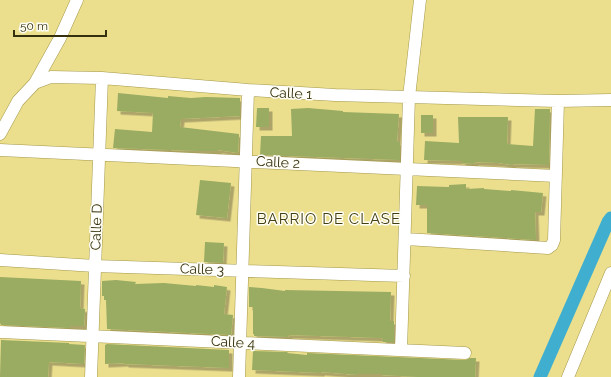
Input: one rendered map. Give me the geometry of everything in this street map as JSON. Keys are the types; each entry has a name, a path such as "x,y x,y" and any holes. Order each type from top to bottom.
{"street":[{"path":"35,83 60,38 77,0"},
{"path":"402,350 409,97 420,0"},
{"name":"Calle 1","path":"0,134 18,101 35,83 51,77 102,78 248,90 336,95 558,101 611,100"},
{"name":"Calle D","path":"90,377 102,78"},
{"path":"239,377 248,90"},
{"path":"406,239 548,248 552,245 554,240 558,101"},
{"name":"Calle 2","path":"0,150 556,176"},
{"name":"Calle 3","path":"0,260 95,266 404,276"},
{"path":"568,377 611,273"},
{"name":"Calle 4","path":"0,332 465,353"}],"building":[{"path":"118,93 168,98 168,96 191,98 240,98 240,116 181,119 180,127 239,134 238,153 218,150 199,151 113,148 115,129 152,132 153,113 117,111"},
{"path":"257,108 269,108 269,127 256,127"},
{"path":"308,108 343,112 399,114 397,142 400,142 400,160 260,155 261,136 292,136 291,109"},
{"path":"535,109 550,109 549,165 512,165 475,162 474,164 462,163 462,161 424,160 425,141 459,143 458,117 508,117 507,144 533,146"},
{"path":"421,115 433,115 433,133 421,133"},
{"path":"200,180 231,183 227,218 196,215"},
{"path":"466,184 466,189 484,188 543,193 541,212 535,212 536,240 427,233 427,205 416,205 417,186 449,187 449,185"},
{"path":"205,242 224,243 223,263 204,262"},
{"path":"0,277 81,281 80,308 85,309 84,326 70,326 70,328 1,325"},
{"path":"116,280 136,282 135,284 164,283 227,287 224,314 233,315 231,335 107,329 106,300 104,300 104,296 102,296 102,281"},
{"path":"249,287 285,291 391,292 390,321 394,321 394,342 383,342 383,339 381,338 289,335 288,337 254,336 253,307 249,307"},
{"path":"1,340 85,345 84,364 49,362 48,377 0,377"},
{"path":"105,345 229,350 229,368 125,363 105,364"},
{"path":"253,351 288,352 287,353 307,355 307,353 465,360 476,358 475,377 418,377 382,374 358,375 321,372 252,370"}],"waterway":[{"path":"540,377 611,218"}],"district":[{"name":"BARRIO DE CLASE","path":"329,219"}]}
